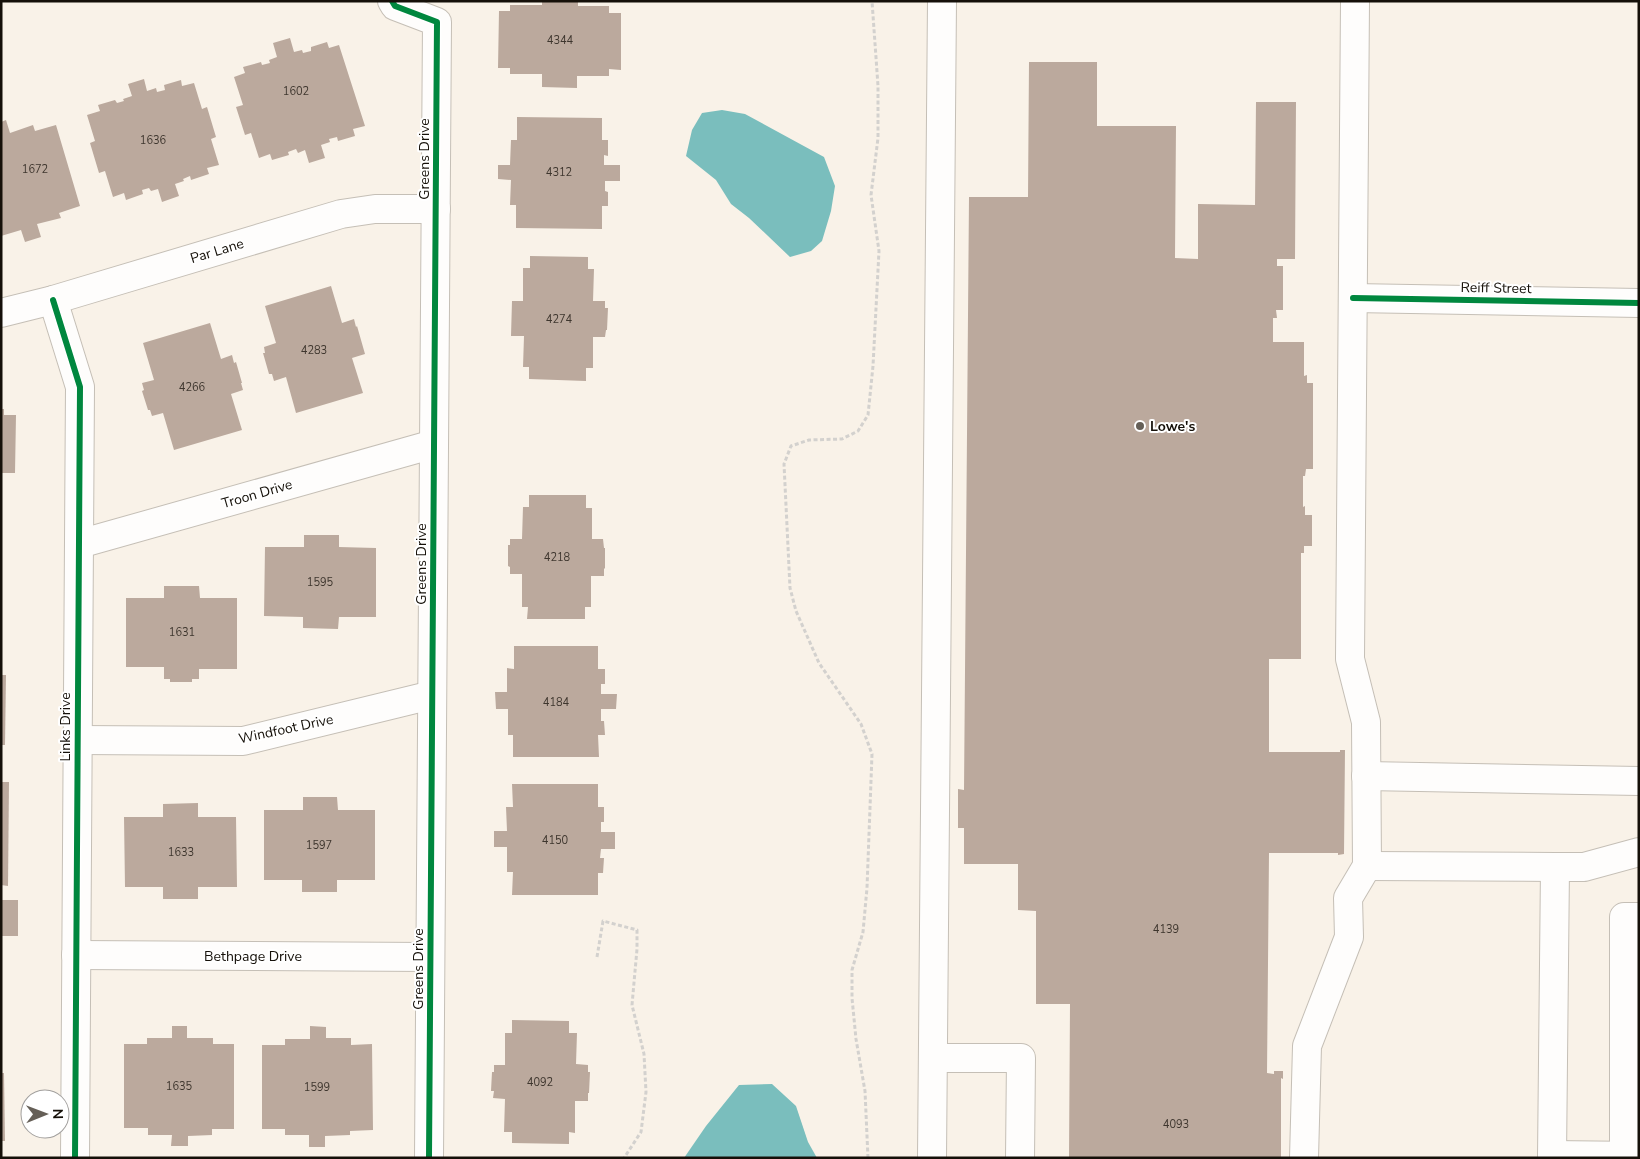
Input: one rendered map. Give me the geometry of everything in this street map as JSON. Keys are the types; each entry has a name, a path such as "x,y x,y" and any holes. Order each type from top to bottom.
{"street":[{"name":"Greens Drive","path":"392,1 395,6 437,22 429,1158"},
{"path":"932,1158 942,1"},
{"path":"1304,1158 1307,1046 1349,936 1348,898 1367,866 1366,722 1350,659 1355,1"},
{"name":"Par Lane","path":"1,313 53,300 341,214 375,209 436,209"},
{"name":"Reiff Street","path":"1353,298 1639,303"},
{"name":"Links Drive","path":"53,300 80,387 75,1158"},
{"name":"Troon Drive","path":"79,544 434,444"},
{"name":"Windfoot Drive","path":"78,740 243,741 432,695"},
{"path":"1366,776 1639,781"},
{"path":"1367,866 1584,866 1639,852"},
{"path":"1554,867 1552,1156 1634,1156 1624,917 1639,917"},
{"name":"Bethpage Drive","path":"76,955 430,957"},
{"path":"933,1058 1021,1058 1020,1158"}],"path":[{"path":"868,1158 865,1091 856,1039 852,998 852,970 863,932 867,888 872,754 860,724 819,663 796,611 790,588 784,464 791,446 809,440 842,439 858,431 868,415 873,366 879,251 871,195 878,138 878,86 872,1"},
{"path":"597,957 603,921 637,930 632,1005 644,1054 646,1092 641,1132 624,1158"}],"water":[{"path":"722,110 745,114 824,157 835,186 831,211 822,241 811,251 790,257 749,218 731,204 716,180 686,156 692,130 702,113"},
{"path":"772,1084 796,1106 808,1142 817,1158 684,1158 706,1126 739,1085"}],"building":[{"path":"542,1 578,1 578,6 609,6 609,13 621,13 621,70 609,69 609,76 577,76 577,88 542,87 542,74 510,74 510,68 498,68 499,11 510,11 510,5 542,5"},
{"path":"290,38 294,52 302,50 303,53 311,51 311,47 327,42 329,48 339,45 365,126 353,129 355,136 338,141 337,137 329,139 330,142 321,145 325,158 309,163 305,150 298,153 296,149 288,152 289,155 272,160 270,154 259,158 251,133 245,135 236,107 243,105 234,77 245,73 243,67 261,62 262,65 270,63 269,60 277,57 273,43"},
{"name":"Lowe's","path":"1029,62 1097,62 1097,126 1176,126 1175,258 1198,259 1198,204 1255,205 1256,102 1296,102 1295,259 1277,259 1277,266 1283,266 1283,310 1276,310 1277,318 1273,318 1273,342 1304,342 1304,376 1307,375 1307,383 1313,383 1313,469 1306,469 1305,476 1303,476 1303,507 1305,506 1305,515 1312,515 1312,546 1304,546 1304,553 1301,553 1301,659 1269,659 1269,752 1340,752 1340,750 1345,750 1344,854 1269,853 1267,1073 1274,1074 1274,1071 1283,1071 1283,1079 1281,1078 1281,1158 1069,1158 1070,1004 1036,1004 1036,911 1018,910 1018,864 964,864 964,828 958,828 958,789 964,790 969,197 1028,197"},
{"path":"144,79 147,91 156,88 157,92 165,90 164,85 181,80 182,86 194,83 202,109 207,107 216,137 211,139 219,165 207,168 209,174 191,180 190,176 183,179 184,181 175,184 179,196 162,202 158,189 151,191 149,188 142,190 143,194 126,200 124,193 113,197 105,171 99,173 90,143 95,141 87,115 100,111 98,105 115,100 117,103 132,96 128,84"},
{"path":"517,117 602,118 602,140 608,140 608,156 604,155 604,165 620,165 620,181 605,181 605,191 608,192 608,206 602,206 602,229 516,228 516,205 510,205 511,180 498,179 498,165 510,165 511,140 517,140"},
{"path":"6,120 10,133 33,125 35,131 56,125 80,206 59,213 61,218 37,224 41,237 25,242 21,230 1,236 1,122"},
{"path":"530,256 588,257 588,269 594,269 593,301 605,301 605,308 608,308 607,330 605,337 593,337 593,368 586,368 586,381 529,379 529,367 523,367 524,336 511,336 512,301 523,301 523,268 530,268"},
{"path":"331,286 342,323 354,319 357,326 365,354 352,358 363,393 296,413 286,377 274,381 272,374 269,374 263,353 265,353 264,347 276,343 265,306"},
{"path":"210,323 221,359 232,355 234,363 236,362 243,390 231,394 242,430 174,450 163,413 152,416 142,391 144,390 142,383 154,380 143,343"},
{"path":"1,409 4,409 4,415 16,415 15,473 1,473"},
{"path":"529,495 586,495 586,508 592,508 592,539 603,539 605,569 604,576 591,576 591,607 585,607 585,619 527,619 528,607 522,607 522,574 510,574 508,545 510,545 510,539 522,539 523,507 529,507"},
{"path":"304,535 339,535 339,547 376,548 376,617 339,617 338,629 303,628 303,617 264,616 265,547 304,547"},
{"path":"164,586 199,586 200,598 237,598 237,669 199,669 199,679 192,679 192,682 170,682 170,679 164,679 164,667 126,667 126,598 164,598"},
{"path":"514,646 598,646 598,669 605,669 605,684 601,684 601,694 617,694 616,709 601,709 601,721 604,721 605,735 598,735 599,757 513,757 513,735 508,735 508,709 496,709 495,692 507,692 507,668 514,669"},
{"path":"1,675 6,675 5,745 1,745"},
{"path":"1,782 9,782 8,886 1,885"},
{"path":"512,784 598,784 598,807 604,807 604,822 601,822 601,832 615,832 615,849 601,849 600,858 604,858 603,873 598,873 598,895 512,895 513,872 507,872 507,847 494,847 494,831 507,831 506,807 513,807"},
{"path":"303,797 337,797 338,810 375,810 375,880 337,880 337,892 302,892 302,880 264,880 264,810 303,810"},
{"path":"198,803 198,817 236,817 237,887 198,887 198,899 163,899 163,887 125,887 124,817 163,817 163,804"},
{"path":"1,900 18,900 18,936 1,936"},
{"path":"512,1020 569,1021 569,1033 577,1033 576,1064 588,1065 588,1072 590,1072 589,1093 588,1101 575,1101 575,1133 569,1132 569,1144 512,1143 512,1132 504,1132 505,1099 493,1098 494,1091 491,1091 492,1072 494,1072 494,1065 505,1065 505,1033 512,1033"},
{"path":"172,1026 187,1026 187,1038 213,1038 213,1044 234,1044 234,1129 212,1129 212,1135 188,1136 188,1146 171,1146 172,1135 148,1135 148,1128 124,1128 124,1044 147,1044 147,1038 172,1038"},
{"path":"310,1026 326,1027 326,1038 351,1038 351,1045 372,1044 373,1130 350,1131 350,1135 325,1136 325,1147 309,1147 309,1135 285,1135 285,1129 262,1129 262,1045 285,1045 285,1039 310,1039"},
{"path":"1,1073 4,1073 5,1141 1,1141"}],"cycle path":[{"path":"392,1 395,6 437,22 429,1158"},
{"path":"1353,298 1639,303"},
{"path":"53,300 80,387 75,1158"}],"place":[{"name":"Lowe's","path":"1140,426"}]}
